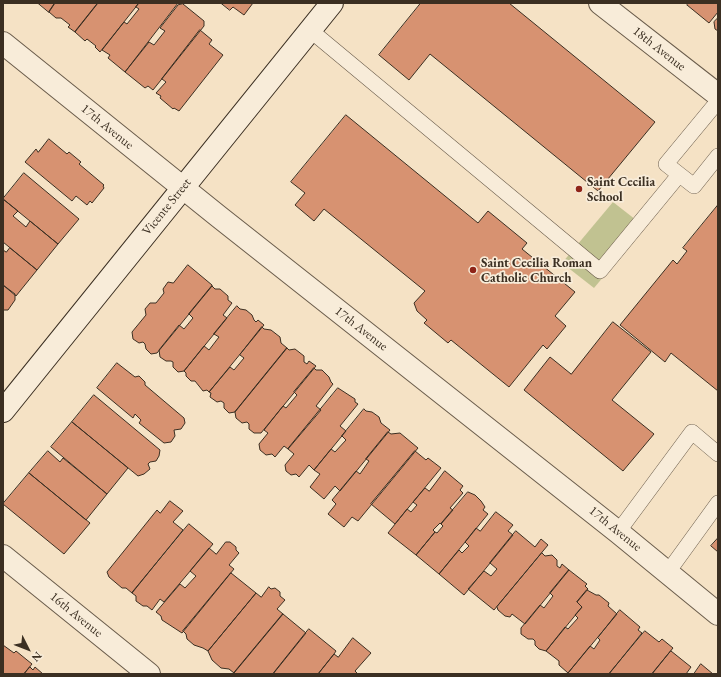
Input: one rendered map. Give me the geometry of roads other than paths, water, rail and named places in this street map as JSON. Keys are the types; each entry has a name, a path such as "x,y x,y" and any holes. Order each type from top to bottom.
{"street":[{"name":"Vicente Street","path":"3,411 332,3"},
{"name":"18th Avenue","path":"600,3 718,95"},
{"name":"17th Avenue","path":"3,44 618,532 718,614"},
{"name":"16th Avenue","path":"3,556 149,674"}],"lane":[{"path":"310,30 600,271 679,175"},
{"path":"718,101 666,164 694,186 718,156"},
{"path":"618,532 692,432 718,454"},
{"path":"668,572 718,502"}],"place":[{"name":"Saint Cecilia School","path":"579,189"},
{"name":"Saint Cecilia Roman Catholic Church","path":"473,270"}]}
